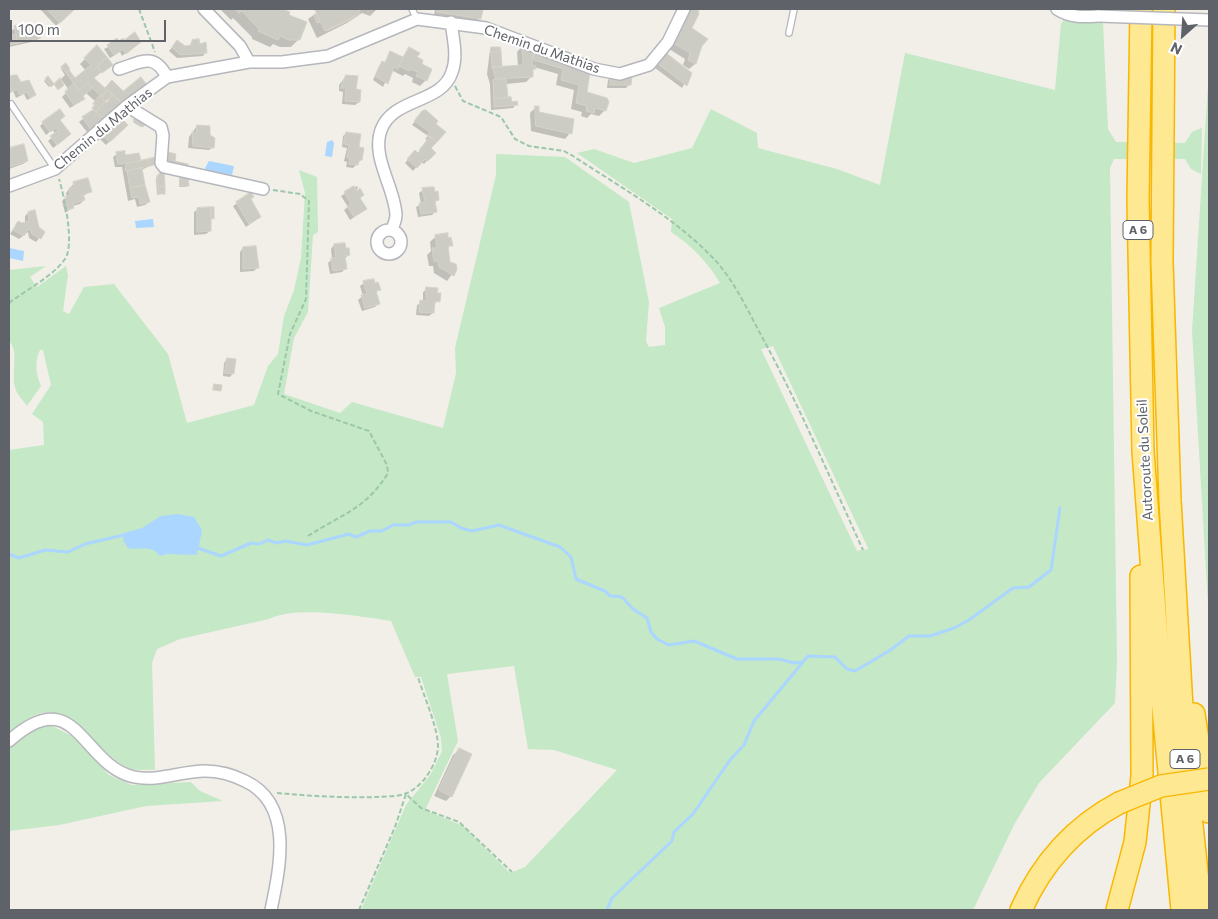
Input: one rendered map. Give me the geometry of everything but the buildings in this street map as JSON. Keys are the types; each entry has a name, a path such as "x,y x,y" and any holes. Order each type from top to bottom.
{"highway":[{"name":"Autoroute du Soleil","path":"1141,9 1138,200 1143,451 1159,666 1182,910"},
{"name":"Autoroute du Soleil","path":"1164,9 1162,271 1170,500 1185,759 1201,910"},
{"path":"1117,910 1135,842 1142,776 1140,622 1143,451"},
{"path":"1176,608 1209,812"},
{"path":"1021,910 1043,870 1066,840 1088,822 1119,803 1161,786 1209,779"}],"street":[{"path":"204,9 240,46 249,62"},
{"name":"Chemin du Mathias","path":"9,186 55,170 127,106 167,77 249,62 282,62 328,56 415,12 451,22 486,28 594,69 620,74 649,65 668,42 684,9"},
{"path":"1057,9 1065,14 1078,17 1209,20"},
{"path":"392,230 396,216 380,150 380,132 389,115 396,109 430,94 450,78 455,55 451,22"},
{"path":"119,68 149,60 157,62 167,77"},
{"path":"127,106 161,127 164,135 161,163 164,167 263,189"},
{"path":"9,741 31,723 42,720 57,720 70,725 110,764 132,776 158,778 204,771 222,771 254,785 273,808 281,838 271,910"}],"lane":[{"path":"789,33 794,9"},
{"path":"11,104 55,170"}],"path":[{"path":"139,9 153,45 157,62"},
{"path":"450,78 463,101 501,117 515,139 529,146 564,151 573,156 642,201 714,259 736,289 792,392 863,550"},
{"path":"9,302 66,259 68,251 66,208 55,170"},
{"path":"263,189 300,194 309,201 306,299 290,334 278,394 311,411 370,430 387,465 388,472 372,496 342,518 308,536"},
{"path":"264,795 271,793 346,798 406,794 425,780 438,749 437,738 418,677"},
{"path":"406,794 421,808 459,822 512,872"},
{"path":"359,910 395,827 406,794"}],"green space":[{"path":"1064,19 1103,23 1108,129 1116,142 1185,143 1192,132 1202,128 1201,174 1191,169 1185,159 1114,159 1110,168 1117,662 1115,703 1039,783 1015,823 973,910 361,910 406,805 431,774 442,751 441,738 421,677 415,677 391,621 328,613 295,613 180,639 157,649 152,663 155,770 134,770 121,764 76,724 64,717 51,713 35,715 9,732 9,450 44,445 43,422 32,414 51,385 43,350 40,350 36,368 41,386 27,406 16,390 14,384 14,351 9,341 9,270 46,266 30,277 37,287 66,266 68,275 63,311 69,314 84,287 114,284 168,354 187,423 254,405 268,366 278,354 284,316 294,290 301,258 305,193 299,170 317,177 318,232 313,235 308,312 294,338 284,394 340,413 352,402 443,428 456,373 455,348 496,175 496,154 565,157 629,202 649,302 646,341 649,347 665,345 665,327 659,308 720,283 699,255 671,232 672,219 577,153 594,149 634,163 692,148 711,109 757,133 758,148 837,169 880,185 905,53 1055,90 1061,24","holes":["773,346 868,548 868,549 857,551 761,349","514,666 528,749 554,750 617,770 525,867 510,873 463,826 425,810 458,741 447,674"]},
{"path":"1209,70 1209,622 1192,331"},
{"path":"31,726 52,726 72,736 109,775 132,785 191,782 200,791 223,801 146,806 59,825 9,831 9,745"}],"water":[{"path":"332,140 334,143 332,157 325,156 327,142"},
{"path":"209,161 234,166 232,175 207,171 205,168"},
{"path":"153,219 154,227 136,228 135,221"},
{"path":"9,248 24,251 23,261 9,258"},
{"path":"178,514 194,517 202,530 197,555 167,554 160,556 157,552 149,549 128,548 123,540 124,533 142,528 161,516"}],"waterway":[{"path":"607,910 612,898 672,841 674,832 693,814 730,760 744,745 754,721 808,656 835,657 847,669 855,671 889,651 909,636 930,636 954,628 969,620 1013,588 1029,587 1051,570 1060,508"},
{"path":"195,547 221,556 251,543 259,544 268,540 277,543 285,541 307,545 349,534 356,537 370,531 382,531 393,525 409,525 416,522 451,522 461,528 472,531 499,525 560,547 571,557 576,579 605,591 610,596 623,598 633,609 647,618 651,632 657,639 669,645 694,641 737,659 779,659 794,663 802,662"},
{"path":"9,554 19,558 45,550 68,552 85,544 128,534"}]}
